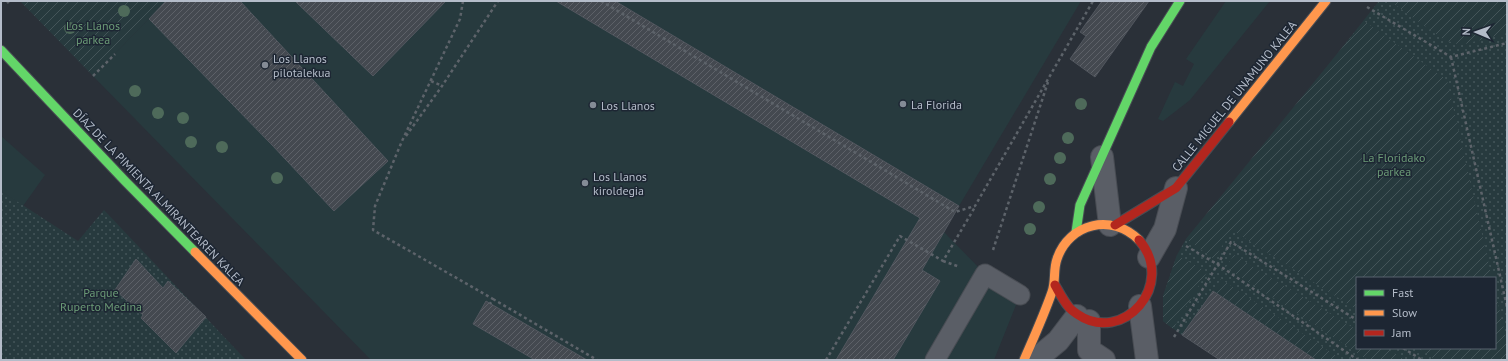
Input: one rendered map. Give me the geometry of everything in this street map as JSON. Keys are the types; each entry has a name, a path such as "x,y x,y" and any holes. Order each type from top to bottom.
{"street":[{"path":"1076,232 1080,205 1151,47 1180,1"},
{"name":"CALLE MIGUEL DE UNAMUNO KALEA","path":"1176,188 1326,1"},
{"name":"DÍAZ DE LA PIMIENTA ALMIRANTEAREN KALEA","path":"1,50 125,181 302,360"},
{"path":"1102,157 1112,225"},
{"path":"1112,225 1134,236 1143,245 1149,258 1152,274 1149,291 1140,306 1130,315 1117,321 1103,323 1083,318 1067,307 1059,297 1055,285 1054,270 1057,255 1065,242 1076,232 1090,226 1112,225 1176,188"},
{"path":"1149,258 1165,229 1176,188"},
{"path":"1024,360 1055,285"},
{"path":"1140,306 1148,360"},
{"path":"1083,318 1095,357"},
{"path":"1035,360 1083,318"}],"lane":[{"path":"935,360 985,274 1020,295"}],"path":[{"path":"463,1 460,19 402,141 375,206 373,230 597,360"},
{"path":"402,141 442,86 498,1"},
{"path":"601,1 955,212 975,206"},
{"path":"826,360 900,236 943,261 1093,1"},
{"path":"1368,7 1450,57 1507,43"},
{"path":"93,76 115,54"},
{"path":"1450,57 1507,306"},
{"path":"985,274 1050,76"},
{"path":"431,81 442,86"},
{"path":"1174,337 1231,242 1356,319"},
{"path":"1185,246 1217,264 1358,360"},
{"path":"490,304 494,299"},
{"path":"1405,349 1422,360"}],"green space":[{"name":"Los Llanos parkea","path":"20,1 166,1 93,76"},
{"name":"Los Llanos kiroldegia","path":"166,1 556,1 944,232 985,274 1020,295 994,360 371,360 93,76"},
{"name":"La Florida","path":"615,1 1081,1 959,206"},
{"path":"1226,1 1270,1 1190,100 1163,121 1158,119 1175,82 1183,86 1194,64 1186,59"},
{"name":"La Floridako parkea","path":"1379,1 1507,1 1507,360 1316,360 1213,291 1182,335 1163,321 1163,296 1177,255 1186,239 1272,136"},
{"path":"1390,1 1507,1 1507,33 1461,45 1444,40"},
{"path":"1364,21 1447,80 1492,277 1356,277 1356,309 1232,230 1214,259 1186,239"},
{"path":"1,136 45,175 23,206 1,191"},
{"name":"Parque Ruperto Medina","path":"1,191 78,241 104,210 246,360 1,360"},
{"path":"1177,255 1207,272 1173,329 1163,321 1163,296"},
{"path":"1234,255 1356,329 1356,349 1388,349 1406,360 1368,360 1226,267"},
{"path":"1221,279 1342,360 1316,360 1213,291"},
{"path":"1496,294 1507,342 1507,360 1436,360 1419,349 1496,349"}],"building":[{"path":"166,1 240,1 388,161 334,211 149,19"},
{"path":"295,1 446,1 373,76"},
{"path":"556,1 615,1 959,206 922,270 940,281 893,360 836,360 920,218"},
{"path":"1102,1 1149,1 1095,77 1070,59 1086,36 1080,32"},
{"path":"136,259 163,288 168,281 206,317 176,353 141,318 143,315 115,290"},
{"path":"1213,291 1316,360 1220,360 1182,335"},
{"path":"486,301 587,360 535,360 473,324"}],"traffic: fast":[{"path":"1076,232 1080,205 1151,47 1180,1"},
{"path":"1,50 125,181 195,252"}],"traffic: slow":[{"path":"1229,122 1326,1"},
{"path":"1024,360 1052,292 1057,259 1063,247 1071,237 1081,230 1092,226 1104,225 1116,227 1128,232 1139,240"},
{"path":"195,252 302,360"}],"traffic: jam":[{"path":"1115,225 1176,188 1229,122"},
{"path":"1055,285 1064,301 1071,309 1077,314 1094,322 1111,322 1127,316 1140,306 1148,291 1152,275 1149,257 1139,240"}],"place":[{"name":"Los Llanos pilotalekua","path":"265,65"},
{"name":"La Florida","path":"903,104"},
{"name":"Los Llanos","path":"593,105"},
{"name":"Los Llanos kiroldegia","path":"585,183"}]}
